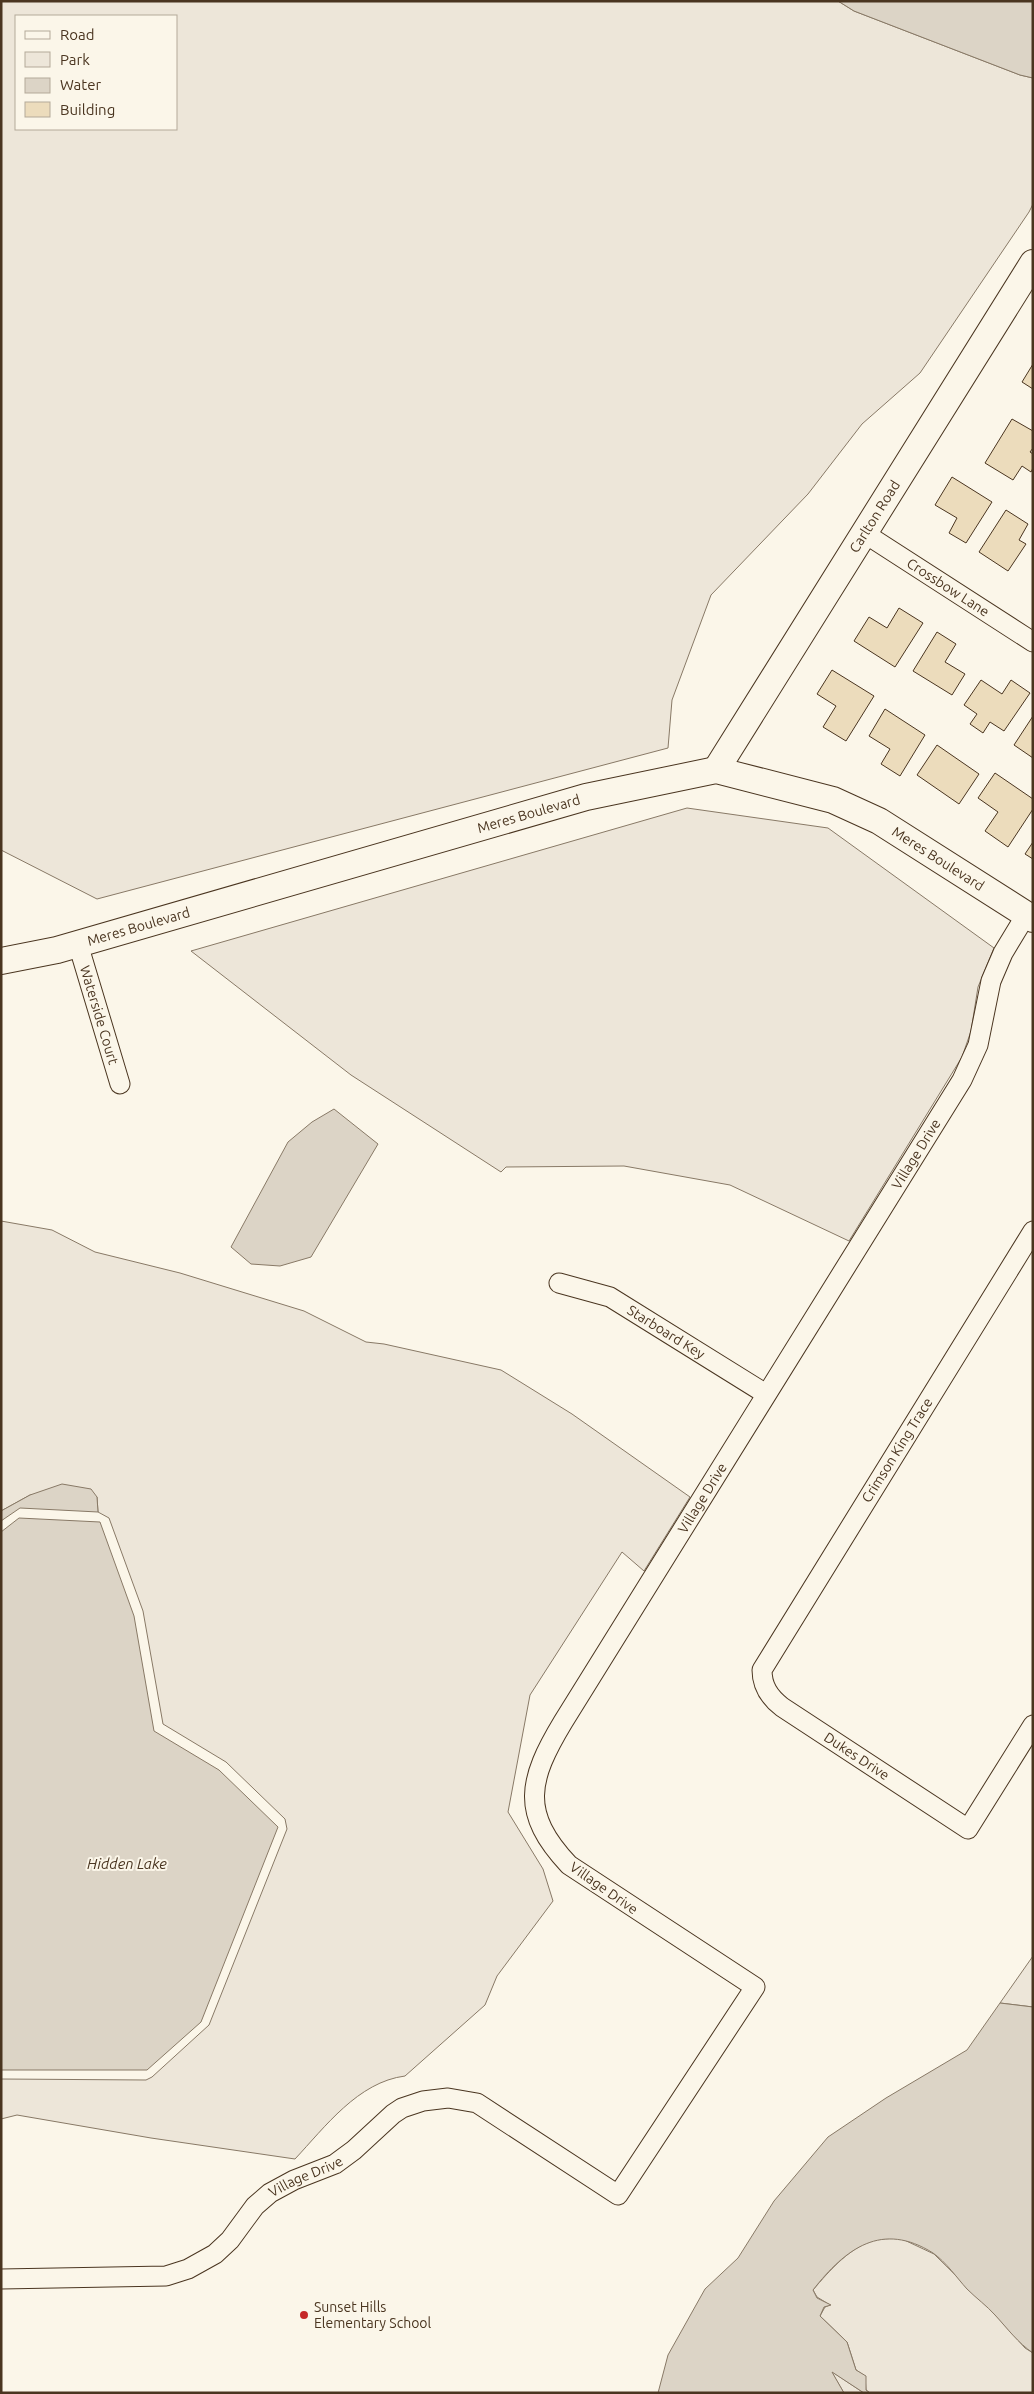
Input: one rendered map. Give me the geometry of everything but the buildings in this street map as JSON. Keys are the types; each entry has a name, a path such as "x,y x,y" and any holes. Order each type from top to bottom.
{"street":[{"name":"Carlton Road","path":"716,770 1033,263"},
{"name":"Crossbow Lane","path":"864,533 1033,642"},
{"name":"Meres Boulevard","path":"1,961 36,955 78,944 586,797 716,770 820,796 862,812 1030,917"},
{"name":"Village Drive","path":"1,2279 166,2276 188,2269 215,2254 230,2240 255,2206 270,2193 294,2180 334,2164 354,2150 402,2108 436,2099 448,2098 477,2103 618,2195 755,1987 569,1865 549,1842 534,1810 536,1779 546,1753 559,1728 962,1080 978,1046 993,976 1003,953 1030,917"},
{"name":"Waterside Court","path":"78,944 120,1084"},
{"name":"Crimson King Trace","path":"762,1670 1033,1231"},
{"name":"Starboard Key","path":"559,1283 610,1297 766,1394"},
{"name":"Dukes Drive","path":"762,1670 765,1686 774,1701 968,1830 1033,1725"}],"green space":[{"path":"1,1 838,1 854,11 1020,75 1033,78 1033,204 1029,212 920,373 862,424 808,494 711,595 672,700 668,748 97,899 1,850"},
{"path":"687,808 828,828 994,948 978,987 971,1031 962,1057 849,1241 730,1185 624,1166 506,1167 501,1172 351,1075 191,951"},
{"path":"1,1221 52,1230 95,1252 180,1273 304,1311 366,1342 384,1344 501,1370 572,1414 690,1497 644,1571 622,1552 530,1695 508,1812 543,1869 553,1901 497,1976 485,2005 405,2076 388,2080 357,2096 331,2120 295,2159 151,2138 17,2115 1,2119 1,2079 146,2080 152,2077 209,2025 287,1829 285,1819 226,1762 163,1724 143,1611 109,1518 98,1512 97,1497 30,1495 1,1511"},
{"path":"1033,1956 1033,2007 1000,2003"},
{"path":"900,2238 934,2254 994,2313 1025,2348 1033,2353 1033,2393 870,2393 866,2390 865,2376 856,2370 847,2342 820,2316 825,2307 830,2305 817,2297 813,2290 833,2267 857,2248 875,2240"},
{"path":"831,2371 864,2393 844,2393"}],"water":[{"path":"838,1 1033,1 1033,78 1020,75 854,11"},
{"path":"334,1109 378,1144 311,1257 280,1266 251,1264 231,1247 288,1142 312,1122"},
{"path":"62,1484 91,1489 97,1497 98,1512 20,1508 1,1521 1,1511 30,1495"},
{"name":"Hidden Lake","path":"19,1518 100,1522 134,1616 154,1731 219,1770 278,1827 201,2022 147,2070 1,2070 1,1532"},
{"path":"1000,2003 1033,2007 1033,2353 933,2253 915,2244 897,2239 881,2240 866,2244 852,2251 838,2262 813,2290 817,2298 831,2305 824,2307 820,2316 847,2342 856,2370 866,2376 866,2390 870,2393 864,2393 832,2372 844,2393 658,2393 668,2355 705,2289 738,2258 774,2201 828,2137 886,2098 967,2050"}],"place":[{"name":"Sunset Hills Elementary School","path":"304,2315"}]}
